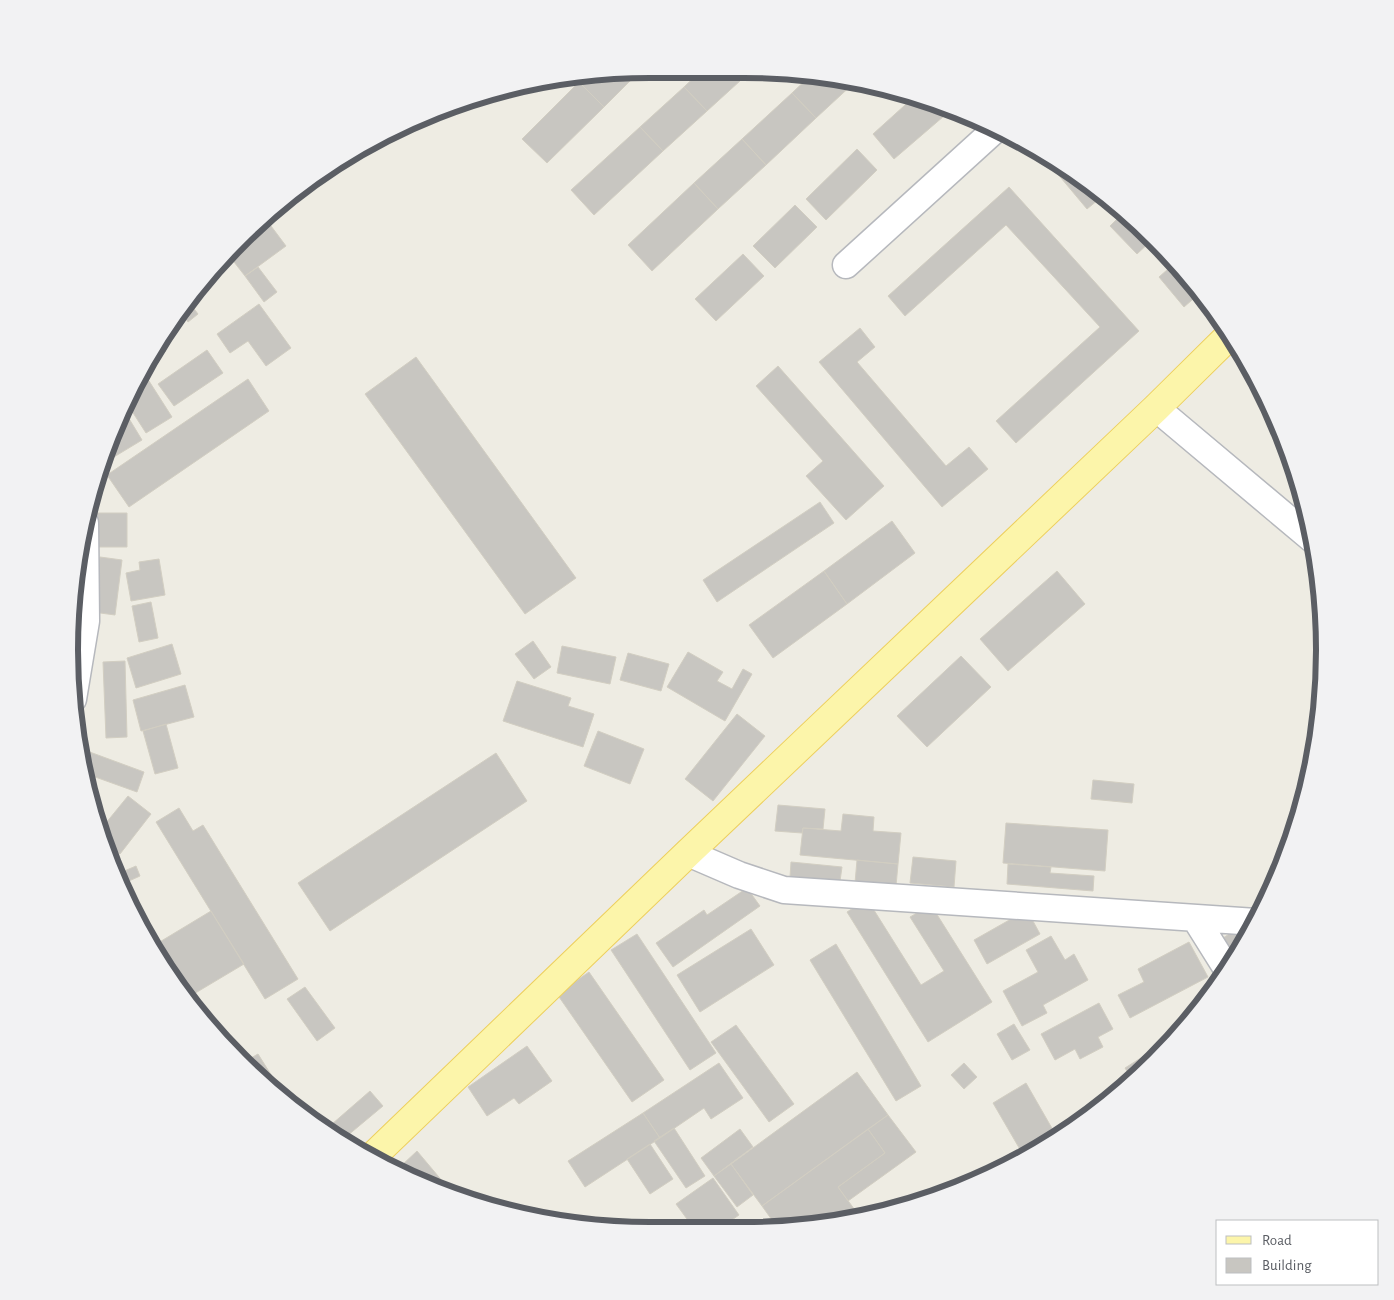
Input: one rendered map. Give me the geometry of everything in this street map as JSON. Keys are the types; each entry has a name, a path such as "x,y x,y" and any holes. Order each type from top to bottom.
{"main road":[{"path":"377,1153 1225,340"}],"street":[{"path":"846,265 991,134"},
{"path":"1156,408 1304,532"},
{"path":"78,666 86,621 85,557"},
{"path":"688,853 739,875 784,890 1247,921"},
{"path":"1195,918 1223,962"}],"building":[{"path":"633,78 604,107 579,82 613,79"},
{"path":"694,78 743,78 707,111 684,87"},
{"path":"805,81 849,88 816,118 792,93"},
{"path":"579,82 604,107 547,163 522,139"},
{"path":"684,87 707,111 663,151 640,127"},
{"path":"792,93 816,118 766,165 742,139"},
{"path":"908,102 946,115 894,159 873,134"},
{"path":"640,127 663,151 594,215 571,190"},
{"path":"742,139 766,165 718,209 694,183"},
{"path":"857,149 877,170 826,220 806,199"},
{"path":"1056,172 1062,174 1098,200 1087,209"},
{"path":"694,183 718,209 652,271 628,245"},
{"path":"1009,187 1139,331 1016,443 996,421 1100,327 1006,225 905,316 888,296"},
{"path":"795,205 817,227 775,268 753,246"},
{"path":"1118,218 1148,244 1137,254 1110,226"},
{"path":"269,223 286,246 245,276 232,259"},
{"path":"743,254 764,276 716,321 695,299"},
{"path":"258,267 277,292 264,302 245,276"},
{"path":"1169,268 1195,297 1184,307 1159,277"},
{"path":"259,304 291,348 266,366 248,341 230,353 217,334"},
{"path":"192,306 198,314 188,322 185,317"},
{"path":"860,328 875,347 857,362 946,466 969,447 988,469 942,507 819,362"},
{"path":"207,350 223,373 174,406 158,384"},
{"path":"416,357 576,578 525,614 365,394"},
{"path":"778,366 884,486 846,520 806,476 823,461 756,386"},
{"path":"248,379 269,411 129,507 107,475"},
{"path":"149,381 172,417 146,433 131,410 143,384"},
{"path":"128,417 142,440 111,459"},
{"path":"820,502 834,523 717,602 703,580"},
{"path":"95,513 127,513 127,547 91,547 92,526"},
{"path":"892,521 915,553 847,604 824,571"},
{"path":"100,557 122,560 115,615 93,612"},
{"path":"159,559 165,595 131,601 126,573 140,570 139,562"},
{"path":"824,571 847,604 773,658 749,625"},
{"path":"1057,571 1085,604 1008,671 980,639"},
{"path":"151,602 158,638 139,642 132,606"},
{"path":"533,641 551,667 534,679 515,654"},
{"path":"172,644 181,674 136,688 127,658"},
{"path":"562,646 616,657 610,684 557,673"},
{"path":"688,652 723,672 717,681 732,689 743,669 752,674 725,721 667,687"},
{"path":"628,653 669,664 661,691 620,680"},
{"path":"961,656 991,687 927,747 897,716"},
{"path":"125,661 127,737 106,738 103,662"},
{"path":"517,681 571,698 568,706 594,714 583,747 503,721"},
{"path":"185,685 194,717 141,731 133,700"},
{"path":"737,714 765,736 713,801 685,779"},
{"path":"166,724 178,768 155,774 143,731"},
{"path":"598,731 644,749 630,784 584,766"},
{"path":"87,751 144,772 137,792 92,776"},
{"path":"496,753 527,801 330,931 298,883"},
{"path":"1093,780 1134,784 1132,803 1091,799"},
{"path":"128,796 151,814 120,854 113,848 105,824"},
{"path":"778,805 825,809 823,829 803,828 802,833 775,831"},
{"path":"179,808 193,831 203,825 298,979 265,999 156,822"},
{"path":"843,814 874,817 873,831 901,833 898,864 800,855 803,828 841,831"},
{"path":"1006,823 1108,830 1105,871 1003,863"},
{"path":"913,857 956,861 954,887 910,883"},
{"path":"857,860 898,864 896,886 855,883"},
{"path":"791,862 842,867 840,881 790,877"},
{"path":"1008,864 1051,867 1050,873 1094,876 1093,891 1007,884"},
{"path":"136,866 140,876 127,882 122,872"},
{"path":"747,888 760,906 673,967 656,943 704,910 707,915"},
{"path":"867,899 921,985 944,971 910,917 931,905 992,1002 928,1042 847,912"},
{"path":"1027,910 1040,934 987,964 974,940"},
{"path":"211,911 244,964 193,995 158,943"},
{"path":"751,929 774,965 700,1012 677,975"},
{"path":"1237,929 1241,934 1231,950 1223,938"},
{"path":"637,934 716,1053 690,1070 611,950"},
{"path":"1051,936 1065,960 1074,954 1088,980 1043,1005 1047,1013 1022,1026 1003,991 1038,972 1026,950"},
{"path":"1189,942 1208,977 1130,1018 1118,995 1144,982 1138,969"},
{"path":"836,944 921,1086 896,1101 810,960"},
{"path":"589,972 664,1080 632,1102 557,994"},
{"path":"305,987 335,1028 317,1041 287,999"},
{"path":"1099,1003 1113,1029 1098,1037 1103,1047 1080,1059 1075,1049 1055,1060 1041,1034"},
{"path":"1014,1024 1030,1050 1012,1060 997,1034"},
{"path":"736,1025 794,1104 769,1122 711,1042"},
{"path":"527,1046 552,1081 519,1104 514,1098 487,1116 468,1087"},
{"path":"1153,1050 1128,1073 1125,1068"},
{"path":"258,1054 276,1082 273,1080 249,1059"},
{"path":"719,1063 743,1098 711,1119 704,1108 660,1138 643,1113"},
{"path":"964,1063 977,1077 964,1089 951,1075"},
{"path":"857,1072 888,1115 762,1206 731,1164"},
{"path":"1026,1083 1054,1131 1021,1151 993,1103"},
{"path":"370,1091 383,1106 347,1136 331,1125"},
{"path":"643,1113 660,1138 585,1187 568,1161"},
{"path":"888,1115 916,1152 848,1201 838,1187 885,1153 868,1129"},
{"path":"674,1128 705,1176 686,1188 654,1141"},
{"path":"740,1129 753,1147 714,1176 701,1158"},
{"path":"868,1129 885,1153 838,1187 856,1211 819,1218 812,1219 810,1216 806,1219 773,1221 762,1206"},
{"path":"650,1144 673,1179 650,1194 627,1159"},
{"path":"417,1151 445,1184 431,1179 402,1165"},
{"path":"731,1164 753,1195 737,1207 714,1176"},
{"path":"713,1178 739,1215 729,1222 689,1222 676,1204"}]}
